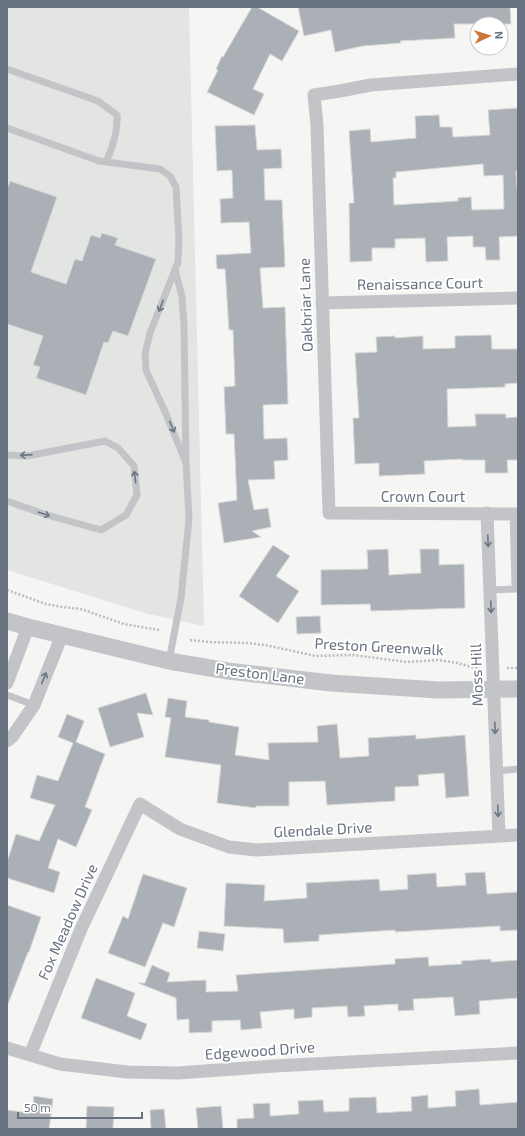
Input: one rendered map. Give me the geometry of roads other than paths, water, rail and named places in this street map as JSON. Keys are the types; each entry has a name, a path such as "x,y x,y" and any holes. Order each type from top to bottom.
{"street":[{"name":"Oakbriar Lane","path":"328,513 314,95 371,85 518,74"},
{"name":"Renaissance Court","path":"322,303 518,298"},
{"name":"Crown Court","path":"328,513 517,514"},
{"name":"Moss Hill","path":"487,514 499,836"},
{"path":"517,514 518,584"},
{"name":"Preston Lane","path":"7,621 169,661 228,671 330,683 438,690 518,689"},
{"path":"7,683 28,627"},
{"path":"7,741 12,737 34,705 62,635"},
{"name":"Glendale Drive","path":"140,804 180,829 229,846 257,850 518,835"},
{"name":"Fox Meadow Drive","path":"30,1055 81,929 140,804"},
{"name":"Edgewood Drive","path":"7,1048 60,1064 127,1072 178,1073 275,1066 518,1053"}],"lane":[{"path":"7,70 98,102 117,115 118,126 112,150 106,162"},
{"path":"7,128 99,161 160,169 170,176 176,187 179,239 178,262 150,333 145,354 146,370 186,463"},
{"path":"169,661 181,598 189,519 186,463 184,325 182,297 175,269"},
{"path":"7,455 27,456 105,441 118,448 134,466 137,494 126,515 101,530 47,515 7,501"},
{"path":"490,590 518,589"},
{"path":"7,695 34,705"},
{"path":"496,770 518,769"}]}
